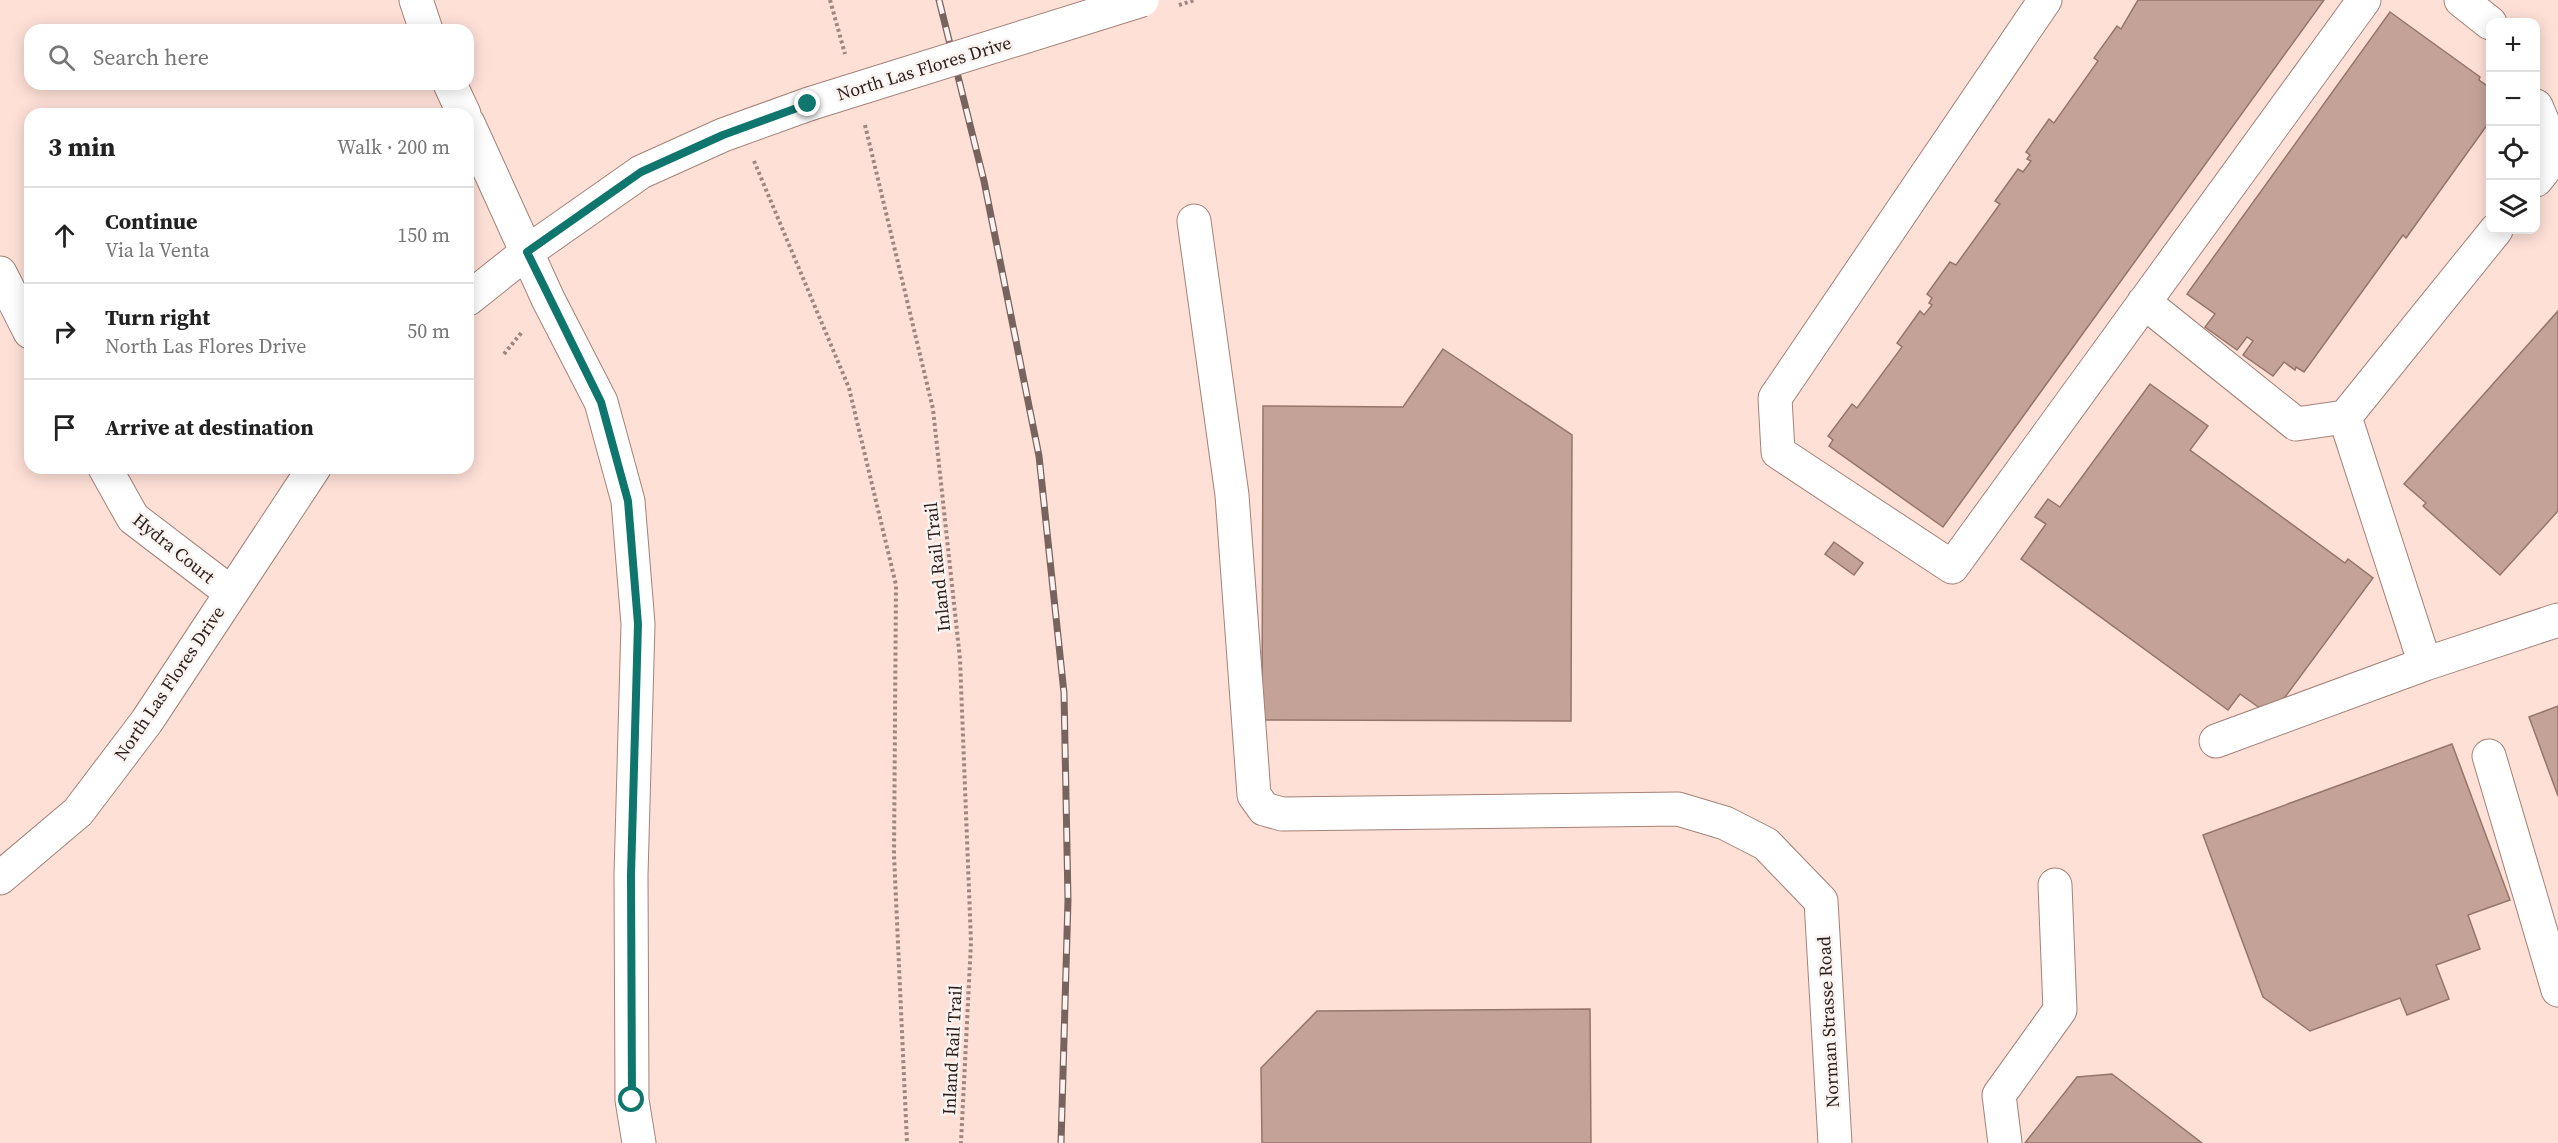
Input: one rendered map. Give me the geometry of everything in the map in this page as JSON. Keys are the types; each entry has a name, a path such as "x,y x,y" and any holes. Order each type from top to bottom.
{"street":[{"path":"416,0 424,24"},
{"name":"North Las Flores Drive","path":"474,294 527,252 641,172 723,135 808,104 1142,0"},
{"path":"2045,0 1775,398 1778,452 1952,567 2364,0"},
{"path":"2461,0 2486,20"},
{"path":"453,90 461,108"},
{"path":"2540,117 2548,134 2544,170 2540,174"},
{"path":"474,136 527,252 601,402 628,501 638,624 631,875 632,1100 639,1143"},
{"name":"Norman Strasse Road","path":"1194,221 1232,495 1254,795 1264,809 1282,814 1678,809 1725,823 1766,844 1821,901 1835,1143"},
{"path":"2144,302 2296,424 2345,417 2493,234"},
{"path":"0,273 24,320"},
{"path":"2345,417 2426,664"},
{"name":"Hydra Court","path":"108,474 133,518 230,592"},
{"name":"North Las Flores Drive","path":"0,878 78,812 147,721 310,474"},
{"path":"2216,741 2426,664 2558,620"},
{"path":"2489,756 2555,969"},
{"path":"2005,1143 2000,1095 2060,1010 2055,885"}],"path":[{"path":"830,0 846,58"},
{"name":"Inland Rail Trail","path":"862,115 933,409 960,658 971,942 961,1143"},
{"path":"751,154 849,388 896,585 894,855 907,1143"}],"building":[{"path":"2138,0 2324,0 1943,527 1829,446 1833,440 1828,436 1852,404 1857,408 1902,347 1897,343 1920,311 1924,315 1932,305 1929,303 1932,298 1927,294 1950,262 1956,265 2000,204 1995,201 2018,169 2023,172 2031,161 2027,159 2030,155 2026,152 2049,119 2054,123 2098,61 2094,58 2117,26 2121,29"},
{"path":"2390,12 2480,77 2479,80 2486,85 2486,127 2406,238 2403,235 2304,372 2296,367 2295,370 2284,362 2273,376 2243,355 2253,341 2247,337 2237,350 2205,327 2215,314 2187,294"},
{"path":"2558,311 2558,511 2500,575 2423,506 2426,503 2404,484"},
{"path":"1443,349 1572,435 1571,721 1262,720 1263,406 1403,407"},
{"path":"2150,384 2208,426 2190,450 2345,563 2348,559 2373,578 2271,716 2240,694 2228,710 2021,559 2046,524 2035,517 2048,499 2060,507"},
{"path":"1834,542 1863,563 1854,575 1825,554"},
{"path":"2558,706 2558,796 2529,717"},
{"path":"2452,744 2510,900 2468,915 2480,949 2436,965 2449,999 2407,1015 2400,998 2310,1031 2263,997 2203,835"},
{"path":"1590,1009 1591,1143 1262,1143 1261,1068 1317,1011"},
{"path":"2112,1074 2202,1143 2025,1143 2077,1077"}],"railway":[{"path":"939,0 984,181 1039,456 1064,693 1068,900 1061,1143"}],"route":[{"path":"632,1100 631,875 638,624 628,501 601,402 548,299 527,252 641,172 723,135 808,104"}]}
